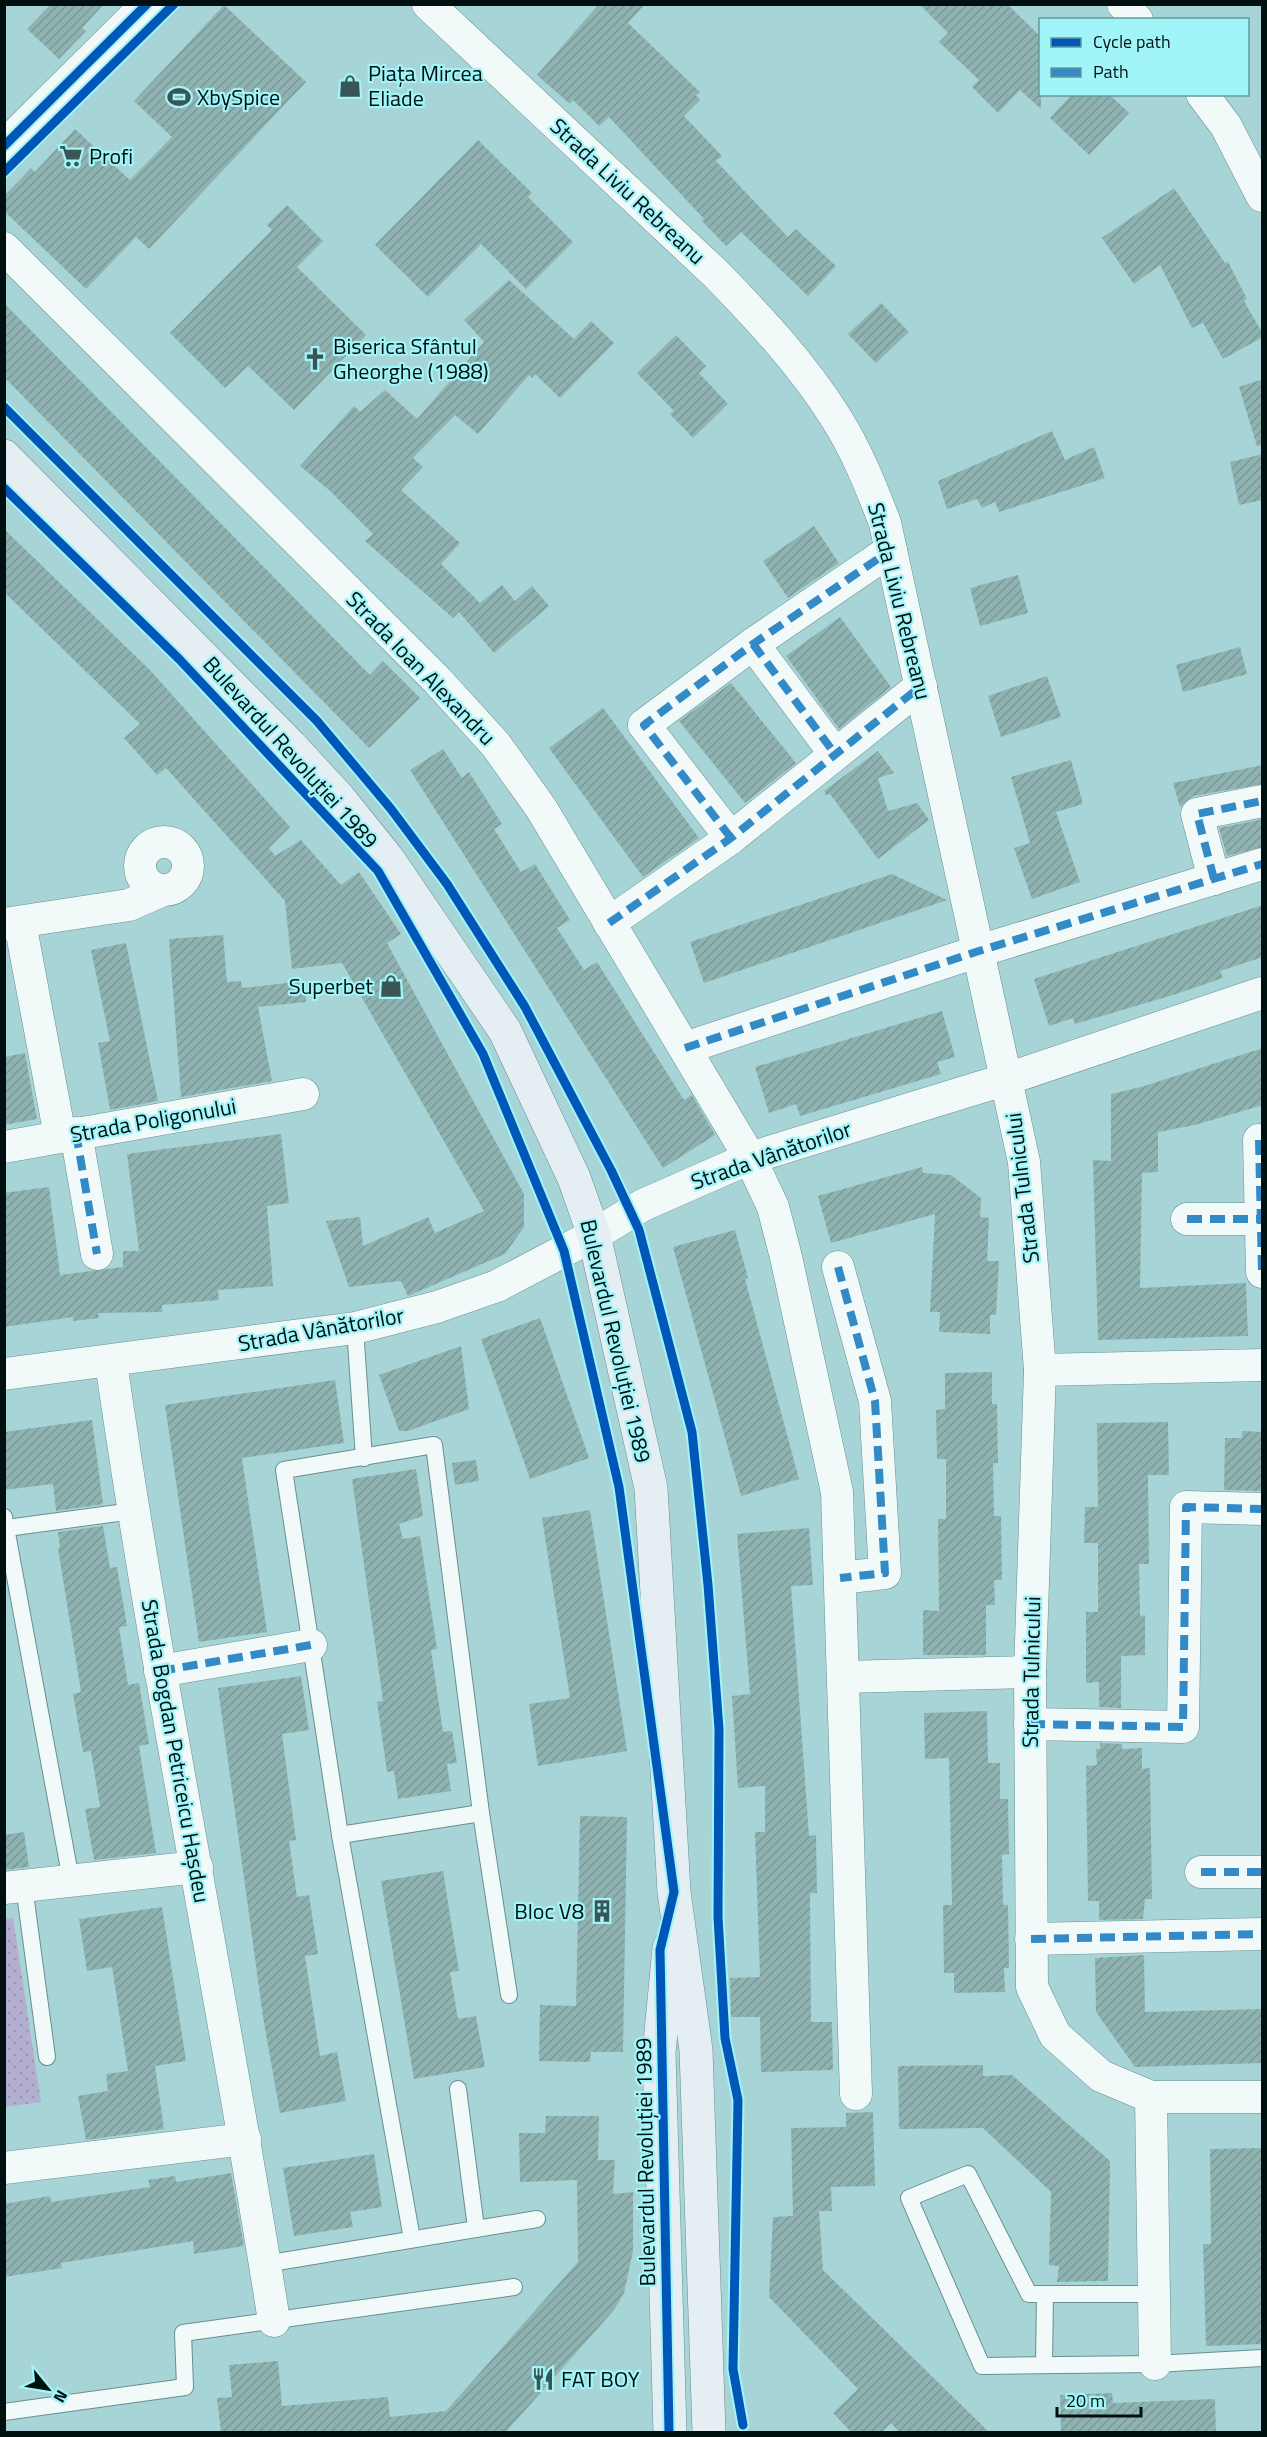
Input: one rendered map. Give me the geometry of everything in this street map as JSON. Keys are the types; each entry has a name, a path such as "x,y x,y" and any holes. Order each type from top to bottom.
{"main road":[{"name":"Bulevardul Revoluției 1989","path":"4,456 291,746 339,798 388,859 505,1031 574,1178 594,1235 651,1488 674,1892 696,2050 712,2424"},
{"name":"Bulevardul Revoluției 1989","path":"666,2423 659,2053 674,1892"}],"street":[{"path":"4,146 147,4"},
{"name":"Strada Liviu Rebreanu","path":"428,4 757,315 836,418 864,469 885,523 1007,1079"},
{"path":"1123,4 1135,18"},
{"path":"1204,96 1226,126 1263,196"},
{"name":"Strada Ioan Alexandru","path":"4,248 437,680 489,737 541,808 750,1158 773,1207 837,1492 845,1677 856,2094"},
{"path":"731,838 644,725 753,644 891,550"},
{"path":"753,644 835,754"},
{"path":"609,922 731,838 921,686"},
{"path":"1214,879 1197,814 1263,801"},
{"path":"685,1048 979,951 1263,864"},
{"path":"97,1254 12,924 129,905 153,883"},
{"name":"Strada Vânătorilor","path":"4,1374 111,1362 355,1328 437,1307 497,1286 594,1235 643,1205 750,1158 1007,1079 1263,993"},
{"name":"Strada Tulnicului","path":"1007,1079 1024,1162 1040,1370 1030,1672 1032,1987 1055,2035 1101,2076 1151,2097 1263,2097"},
{"name":"Strada Poligonului","path":"4,1147 303,1094"},
{"path":"1259,1140 1263,1272"},
{"path":"1187,1219 1262,1218"},
{"path":"838,1267 875,1401 885,1572 840,1578"},
{"name":"Strada Bogdan Petriceicu Hașdeu","path":"111,1362 160,1671 245,2139 274,2321"},
{"path":"1040,1370 1263,1365"},
{"path":"1030,1724 1183,1727 1186,1507 1263,1509"},
{"path":"160,1671 311,1645"},
{"path":"845,1677 1030,1672"},
{"path":"14,1887 197,1867"},
{"path":"1201,1872 1263,1872"},
{"path":"1031,1938 1263,1934"},
{"path":"1151,2097 1155,2364"},
{"path":"4,2168 245,2139"}],"lane":[{"path":"355,1328 364,1458"},
{"path":"412,2239 340,1835 284,1470 434,1445 481,1813 509,1995"},
{"path":"71,1881 6,1523 133,1511"},
{"path":"340,1835 481,1813"},
{"path":"14,1887 47,2057"},
{"path":"458,2089 476,2228"},
{"path":"1154,2294 1029,2295 968,2174 909,2198 982,2366 1155,2364 1263,2358"},
{"path":"265,2264 537,2219"},
{"path":"4,2412 185,2387 183,2333 514,2286"},
{"path":"1044,2365 1045,2295"}],"shaded area":[{"path":"13,1918 41,2102 5,2107 4,1919"}],"building":[{"path":"51,4 104,4 82,28 86,31 59,59 27,29"},
{"path":"599,4 645,4 628,23 700,92 696,95 700,100 684,116 722,156 716,161 788,237 796,229 836,266 808,296 741,232 726,246 702,221 704,219 609,117 599,126 573,100 570,104 537,75"},
{"path":"919,4 1007,4 1039,35 1041,109 1020,90 998,113 972,87 979,80 939,42 948,33"},
{"path":"224,5 306,82 149,249 136,237 86,289 4,211 4,196 31,168 35,172 75,129 130,180 172,137 134,101"},
{"path":"1070,96 1111,96 1129,113 1089,155 1050,118"},
{"path":"478,140 532,193 528,197 573,242 526,289 481,244 428,297 375,245"},
{"path":"1174,188 1225,263 1228,262 1247,299 1244,301 1263,334 1263,337 1223,359 1203,323 1192,328 1160,265 1134,284 1102,238"},
{"path":"287,205 323,241 297,267 366,335 294,410 248,366 225,388 170,333 272,230 267,225"},
{"path":"509,280 574,339 591,321 614,343 560,398 535,374 532,378 529,375 478,434 455,415 413,458 423,467 401,490 460,543 441,564 480,603 502,585 515,601 532,586 549,606 494,653 459,612 453,618 365,541 373,534 329,490 300,466 354,406 360,412 385,390 417,419 484,342 464,320"},
{"path":"4,303 370,675 383,661 420,698 369,748 4,377"},
{"path":"881,303 909,332 876,363 848,334"},
{"path":"676,335 706,366 699,373 728,404 693,438 670,414 674,411 637,373"},
{"path":"1263,379 1263,445 1257,446 1239,387"},
{"path":"1052,431 1065,460 1094,447 1105,478 999,512 995,502 982,508 977,499 947,509 938,481"},
{"path":"1263,454 1263,500 1239,505 1230,462"},
{"path":"814,526 839,563 788,598 763,561"},
{"path":"4,529 150,670 290,827 269,848 275,856 301,840 341,885 359,872 401,934 387,943 524,1194 524,1227 505,1254 408,1296 401,1281 349,1287 326,1221 360,1217 363,1246 428,1217 435,1233 484,1211 342,963 292,969 285,901 166,768 157,775 124,738 140,724 4,592"},
{"path":"1018,575 1028,613 980,626 970,588"},
{"path":"840,617 891,687 839,729 786,656"},
{"path":"1240,647 1247,674 1183,692 1176,665"},
{"path":"1047,676 1061,717 1001,737 988,696"},
{"path":"731,683 796,763 745,803 679,721"},
{"path":"603,708 699,838 643,877 549,748"},
{"path":"443,749 462,778 469,772 502,824 494,829 521,872 535,864 570,920 557,928 584,970 597,962 684,1100 692,1095 715,1135 663,1168 410,770"},
{"path":"878,751 894,773 878,778 888,811 917,803 929,820 878,859 830,794 826,795 824,791"},
{"path":"1071,760 1083,804 1056,812 1080,882 1032,899 1014,848 1030,843 1011,777"},
{"path":"1263,765 1263,784 1193,796 1180,807 1173,783"},
{"path":"1263,819 1263,847 1227,856 1219,828"},
{"path":"892,874 947,900 704,983 690,942"},
{"path":"1263,905 1263,957 1220,971 1223,978 1173,995 1075,1024 1073,1018 1049,1026 1034,979"},
{"path":"223,935 227,982 241,981 242,988 304,981 306,1002 258,1007 272,1081 181,1097 169,939"},
{"path":"126,943 158,1101 110,1110 98,1043 110,1041 91,950"},
{"path":"942,1011 955,1057 937,1062 941,1074 800,1116 796,1104 769,1113 755,1067"},
{"path":"1263,1048 1263,1105 1195,1125 1158,1132 1158,1172 1142,1173 1140,1288 1246,1283 1248,1336 1098,1340 1093,1160 1111,1161 1111,1094 1141,1087"},
{"path":"25,1053 37,1119 4,1125 4,1057"},
{"path":"281,1134 289,1203 267,1206 273,1286 218,1290 219,1300 162,1305 162,1312 98,1313 99,1318 73,1321 73,1317 4,1327 4,1193 49,1187 60,1275 123,1267 123,1251 139,1251 127,1154"},
{"path":"922,1167 923,1173 951,1175 981,1198 980,1217 989,1218 987,1261 999,1261 996,1315 990,1315 990,1334 939,1332 940,1312 930,1312 935,1214 831,1243 818,1196"},
{"path":"735,1230 748,1278 745,1279 799,1479 741,1496 673,1247"},
{"path":"540,1318 589,1458 530,1479 481,1339"},
{"path":"461,1346 469,1409 408,1431 399,1431 379,1375"},
{"path":"992,1372 992,1404 997,1404 998,1463 993,1463 994,1516 1001,1516 1002,1580 994,1580 995,1605 986,1605 986,1655 923,1655 923,1610 939,1611 938,1519 946,1519 946,1459 937,1459 936,1410 945,1409 945,1373"},
{"path":"335,1380 344,1443 242,1458 267,1632 199,1642 165,1405"},
{"path":"92,1420 103,1504 56,1511 53,1484 4,1490 4,1432"},
{"path":"1168,1422 1169,1475 1148,1475 1149,1564 1139,1564 1140,1616 1145,1615 1145,1655 1121,1656 1121,1708 1099,1707 1099,1682 1086,1683 1086,1612 1098,1612 1098,1543 1084,1543 1085,1507 1098,1507 1097,1423"},
{"path":"1242,1431 1263,1432 1263,1491 1224,1490 1225,1438 1242,1438"},
{"path":"476,1460 479,1481 455,1485 452,1463"},
{"path":"416,1469 423,1516 399,1524 403,1539 420,1536 437,1649 431,1650 443,1732 452,1731 457,1763 447,1764 451,1791 398,1799 394,1771 387,1772 377,1702 383,1701 352,1479"},
{"path":"590,1510 627,1751 538,1766 529,1704 570,1698 542,1518"},
{"path":"103,1526 110,1568 117,1567 127,1626 119,1627 128,1685 139,1683 149,1744 139,1746 156,1853 94,1860 85,1809 100,1807 91,1751 83,1752 73,1694 81,1692 58,1548 60,1547 58,1532"},
{"path":"809,1528 813,1585 791,1586 809,1836 816,1835 817,1893 810,1893 811,2022 832,2022 833,2070 761,2072 760,2017 731,2017 730,1978 760,1977 755,1832 765,1832 765,1786 738,1788 732,1696 750,1694 737,1534"},
{"path":"301,1676 309,1730 282,1734 296,1840 289,1841 297,1897 309,1895 318,1954 305,1956 320,2056 337,2052 346,2101 280,2113 263,2017 218,1688"},
{"path":"987,1711 988,1763 1000,1763 1000,1799 1008,1799 1009,1854 1002,1855 1003,1905 1008,1905 1009,1968 1004,1968 1005,1992 954,1993 954,1973 944,1973 943,1905 952,1905 949,1758 925,1759 924,1713"},
{"path":"1100,1743 1122,1744 1122,1749 1142,1748 1142,1769 1150,1768 1152,1899 1145,1899 1143,1919 1099,1920 1099,1901 1088,1901 1086,1766 1097,1765 1096,1749 1100,1749"},
{"name":"Bloc V8","path":"580,1816 627,1817 623,2052 591,2052 590,2062 539,2061 540,2005 576,2006"},
{"path":"24,1832 29,1867 4,1870 4,1835"},
{"path":"443,1871 459,1971 450,1972 458,2019 476,2016 485,2067 414,2079 381,1881"},
{"path":"162,1907 186,2061 155,2066 164,2129 86,2140 78,2096 108,2091 106,2074 128,2071 112,1967 87,1971 79,1919"},
{"path":"1144,1955 1145,2012 1263,2009 1263,2063 1135,2067 1096,2012 1095,1958"},
{"path":"983,2065 983,2076 1012,2075 1110,2161 1108,2281 1057,2282 1059,2266 1049,2265 1051,2192 983,2128 899,2129 898,2066"},
{"path":"873,2112 875,2186 831,2187 832,2211 819,2211 823,2270 990,2433 900,2433 891,2423 881,2433 852,2433 833,2413 858,2389 769,2297 773,2217 793,2216 791,2128 846,2127 846,2113"},
{"path":"546,2116 599,2116 598,2160 615,2160 613,2194 633,2192 633,2251 624,2293 614,2310 505,2433 221,2433 217,2398 232,2397 229,2365 278,2361 282,2406 388,2397 391,2428 390,2417 446,2411 578,2262 577,2180 520,2182 519,2133 545,2133"},
{"path":"1263,2148 1263,2344 1206,2346 1203,2244 1211,2244 1210,2149"},
{"path":"374,2154 382,2207 350,2212 353,2227 294,2236 283,2168"},
{"path":"231,2173 244,2246 194,2254 193,2241 61,2263 62,2268 4,2277 4,2204 50,2196 51,2202 150,2187 148,2180 175,2176 176,2182"},
{"path":"1112,2393 1113,2403 1215,2399 1216,2433 1061,2433 1060,2395"}],"marked path":[{"path":"731,838 644,725 753,644 891,550"},
{"path":"753,644 835,754"},
{"path":"609,923 731,838 921,686"},
{"path":"1214,879 1197,814 1262,801"},
{"path":"685,1048 979,951 1262,864"},
{"path":"76,1133 97,1254"},
{"path":"1259,1140 1262,1272"},
{"path":"1187,1219 1262,1219"},
{"path":"838,1267 875,1401 885,1573 840,1578"},
{"path":"1030,1724 1183,1727 1186,1507 1262,1509"},
{"path":"160,1671 311,1645"},
{"path":"1201,1872 1262,1872"},
{"path":"1031,1939 1262,1934"}],"cycle path":[{"path":"4,146 147,4"},
{"path":"4,172 174,4"},
{"path":"4,407 317,721 391,809 447,884 525,1007 611,1170 639,1230 692,1432 708,1585 719,1729 718,1917 725,2038 738,2100 733,2369 743,2425"},
{"path":"4,488 179,659 378,871 483,1054 564,1251 619,1487 674,1892 660,1950 669,2432"}],"place":[{"name":"Piața Mircea Eliade","path":"350,86"},
{"name":"XbySpice","path":"179,97"},
{"name":"Profi","path":"71,156"},
{"name":"Biserica Sfântul Gheorghe (1988)","path":"315,359"},
{"name":"Superbet","path":"391,986"},
{"name":"Bloc V8","path":"602,1911"},
{"name":"FAT BOY","path":"543,2379"}]}
